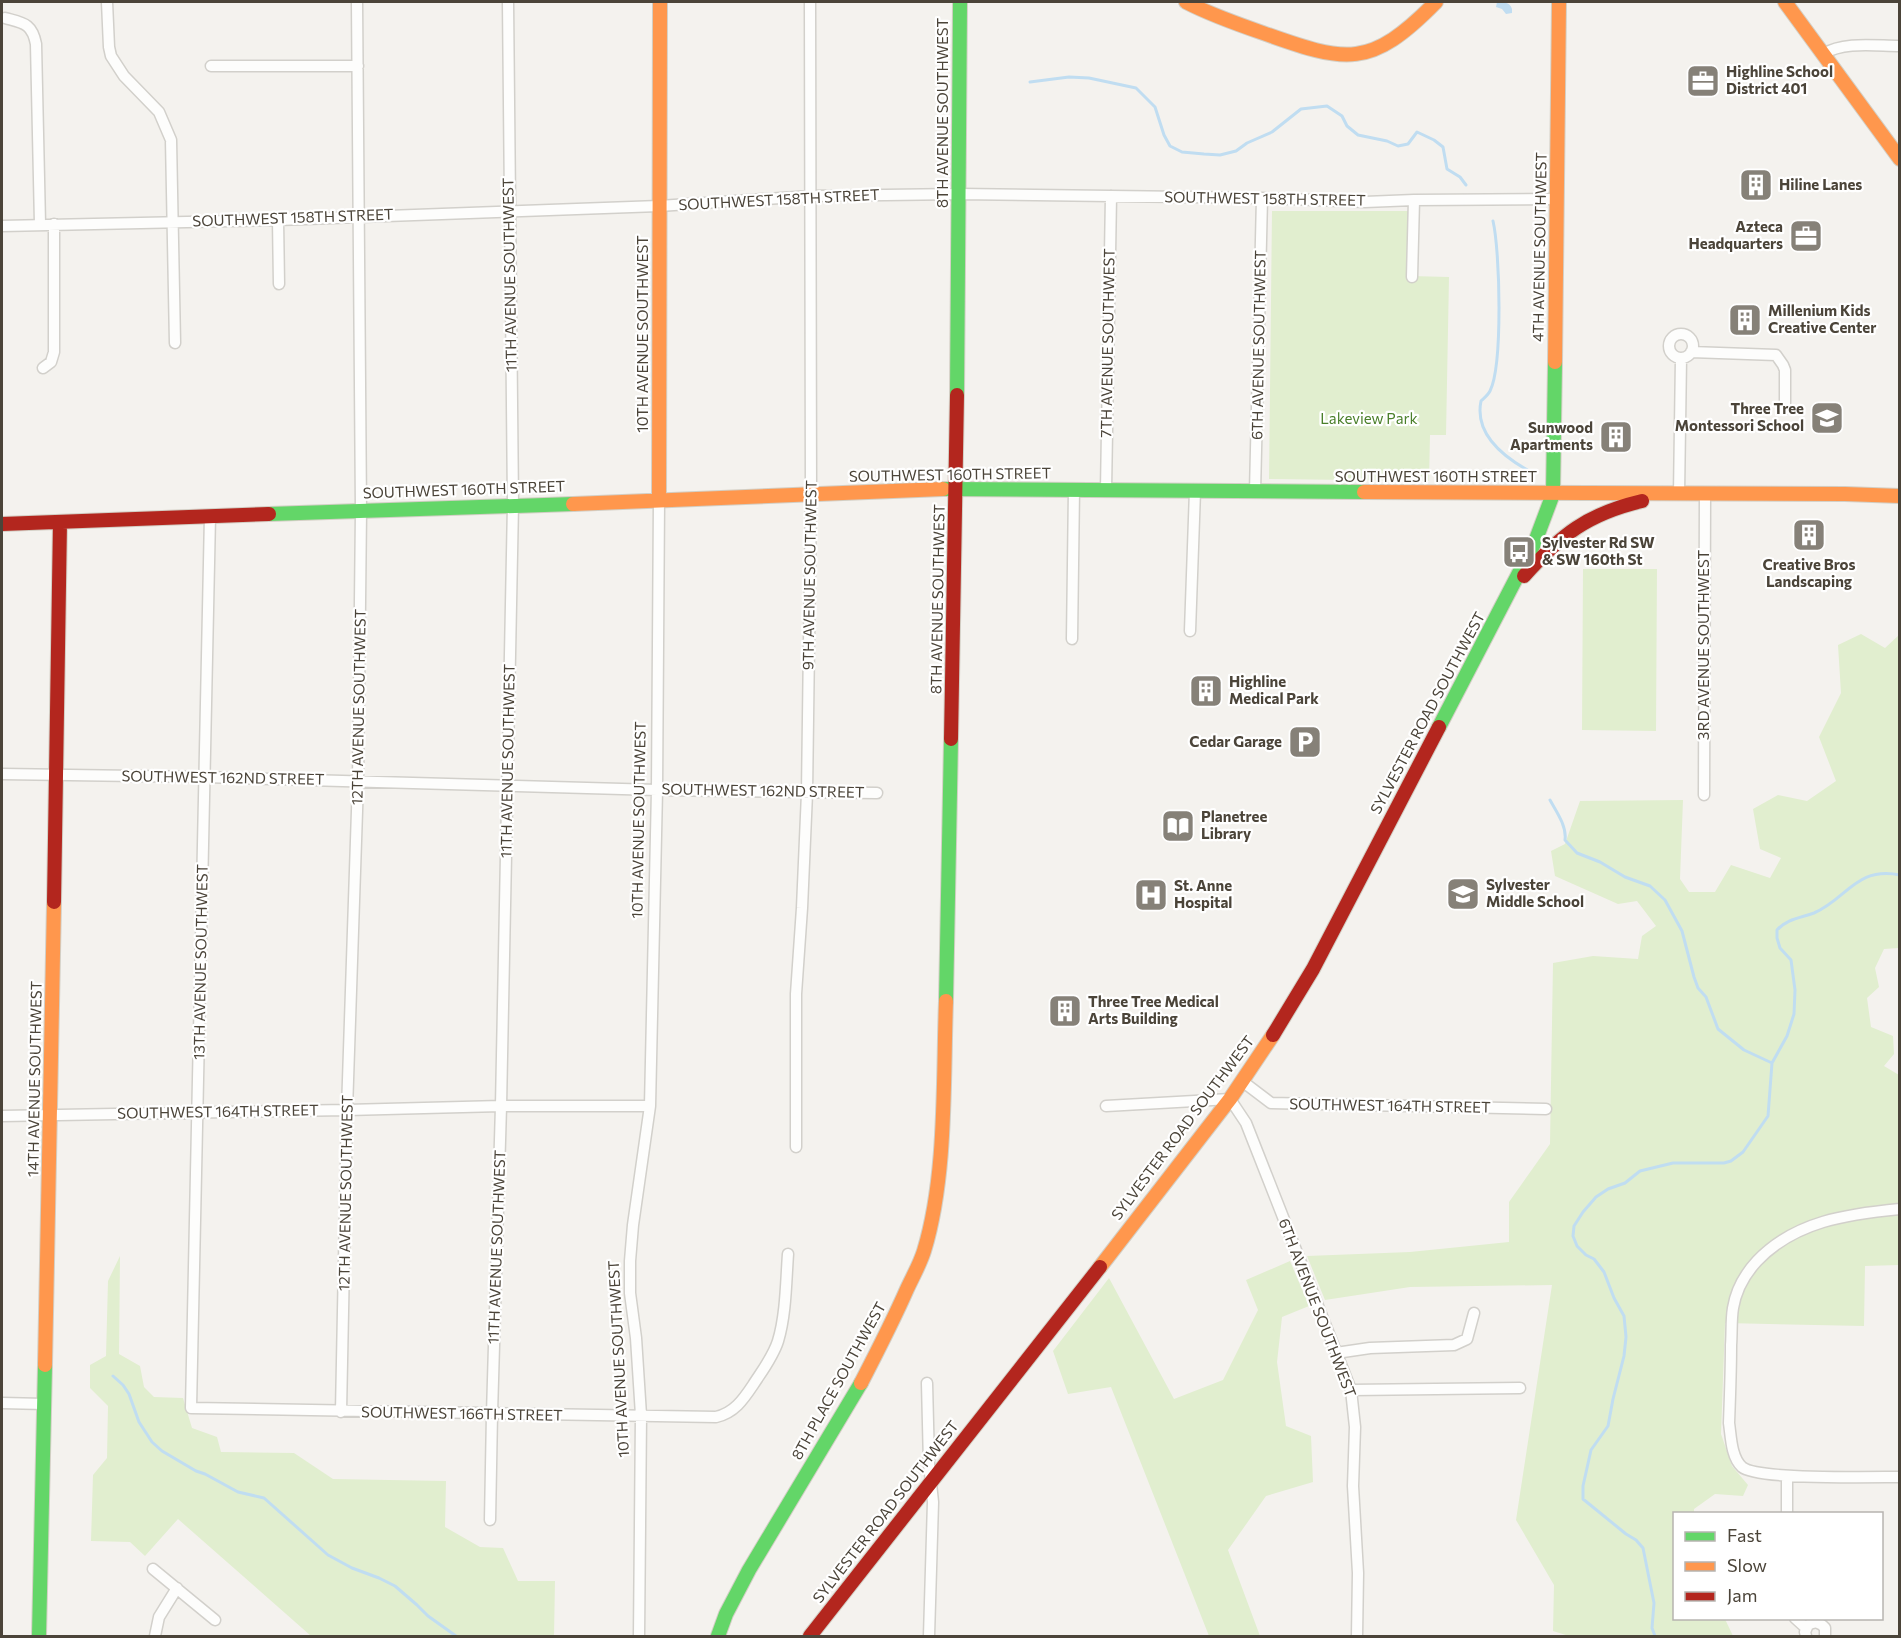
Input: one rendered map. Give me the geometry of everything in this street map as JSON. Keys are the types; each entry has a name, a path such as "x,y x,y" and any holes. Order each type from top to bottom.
{"street":[{"path":"107,2 111,56 124,76 159,112 168,131 172,151 175,343"},
{"name":"12TH AVENUE SOUTHWEST","path":"341,1412 347,1110 358,781 361,510 357,2"},
{"name":"11TH AVENUE SOUTHWEST","path":"490,1520 513,504 508,2"},
{"name":"10TH AVENUE SOUTHWEST","path":"639,1636 641,1415 636,1338 630,1293 630,1261 650,1106 657,790 660,2"},
{"name":"9TH AVENUE SOUTHWEST","path":"796,1147 796,994 807,793 812,495 810,2"},
{"name":"8TH AVENUE SOUTHWEST","path":"942,1126 949,915 956,488 960,2"},
{"path":"1186,2 1209,14 1297,46 1332,55 1349,56 1368,52 1387,44 1403,33 1436,2"},
{"name":"4TH AVENUE SOUTHWEST","path":"1553,494 1559,2"},
{"path":"1785,2 1899,159"},
{"path":"5,18 24,23 29,27 36,44 40,224"},
{"path":"1823,54 1834,47 1899,46"},
{"path":"211,66 358,66"},
{"name":"SOUTHWEST 158TH STREET","path":"2,226 278,220 659,206 811,196 959,194 1262,198 1365,202 1557,199"},
{"name":"7TH AVENUE SOUTHWEST","path":"1106,490 1111,196"},
{"name":"6TH AVENUE SOUTHWEST","path":"1255,492 1262,198"},
{"path":"1412,277 1414,200"},
{"path":"278,220 279,284"},
{"path":"43,368 51,362 54,352 54,224"},
{"path":"1512,590 1548,549 1589,518 1620,505 1676,494 1686,355 1776,355 1785,370 1785,409"},
{"name":"SOUTHWEST 160TH STREET","path":"2,524 956,488 1899,496"},
{"path":"1072,639 1074,489"},
{"path":"1190,631 1195,491"},
{"name":"SYLVESTER ROAD SOUTHWEST","path":"810,1636 932,1483 1230,1099 1263,1051 1313,969 1512,590 1543,524 1553,494"},
{"name":"3RD AVENUE SOUTHWEST","path":"1704,795 1705,494"},
{"name":"13TH AVENUE SOUTHWEST","path":"191,1408 210,516"},
{"name":"14TH AVENUE SOUTHWEST","path":"39,1636 51,1115 60,522"},
{"name":"SOUTHWEST 162ND STREET","path":"2,774 877,793"},
{"name":"SOUTHWEST 164TH STREET","path":"1242,1081 1271,1103 1546,1109"},
{"path":"1106,1106 1230,1099"},
{"name":"6TH AVENUE SOUTHWEST","path":"1230,1099 1246,1123 1351,1390 1355,1427 1353,1486 1358,1573 1357,1636"},
{"name":"SOUTHWEST 164TH STREET","path":"2,1116 501,1106 650,1106"},
{"name":"8TH PLACE SOUTHWEST","path":"718,1636 726,1614 749,1570 856,1392 915,1275 931,1223 942,1126"},
{"path":"1899,1209 1832,1219 1804,1227 1783,1238 1753,1265 1740,1285 1732,1310 1729,1423 1738,1463 1751,1472 1787,1476 1899,1477"},
{"name":"SOUTHWEST 166TH STREET","path":"191,1408 716,1417 731,1412 747,1395 774,1353 778,1341 788,1254"},
{"path":"1336,1353 1370,1348 1454,1345 1467,1339 1474,1313"},
{"path":"927,1383 929,1464 933,1502 929,1636"},
{"path":"1351,1390 1520,1388"},
{"path":"2,1403 44,1404"},
{"path":"1787,1476 1787,1512"},
{"path":"153,1569 215,1620"},
{"path":"155,1636 159,1617 177,1588"},
{"path":"1796,1620 1806,1633 1811,1623 1819,1623 1825,1628 1825,1636"}],"green space":[{"name":"Lakeview Park","path":"1272,211 1412,211 1411,276 1449,277 1446,435 1430,435 1429,481 1269,479"},
{"path":"1583,569 1657,569 1656,731 1582,730"},
{"path":"1861,634 1885,648 1899,635 1899,948 1884,949 1875,968 1879,987 1867,998 1871,1027 1893,1036 1894,1054 1884,1066 1899,1075 1899,1265 1865,1266 1864,1326 1725,1323 1721,1434 1732,1466 1748,1485 1743,1496 1715,1494 1694,1509 1694,1512 1673,1512 1673,1620 1725,1620 1733,1636 1569,1636 1553,1631 1554,1585 1516,1520 1552,1285 1410,1287 1325,1300 1307,1256 1410,1252 1509,1242 1509,1202 1550,1144 1553,963 1593,956 1638,959 1642,936 1656,926 1637,901 1618,904 1555,876 1551,851 1565,844 1580,801 1683,800 1680,879 1689,892 1715,892 1731,865 1770,878 1781,858 1760,849 1753,809 1778,795 1807,801 1836,781 1819,737 1841,693 1838,645"},
{"path":"120,1256 119,1354 140,1366 144,1387 154,1397 183,1398 192,1428 217,1437 221,1452 294,1453 333,1479 446,1481 445,1527 480,1547 503,1548 518,1581 555,1581 554,1636 311,1636 178,1519 145,1556 130,1542 91,1541 93,1475 107,1458 108,1406 90,1388 90,1365 106,1356 108,1281"},
{"path":"1290,1261 1309,1306 1282,1317 1277,1362 1286,1426 1311,1436 1313,1482 1266,1496 1228,1550 1260,1636 1209,1636 1111,1387 1068,1394 1053,1351 1109,1278 1174,1399 1223,1380 1258,1310 1246,1280"}],"water":[{"path":"1497,2 1508,4 1512,13 1506,14 1502,9 1496,7"}],"waterway":[{"path":"1030,82 1069,77 1089,78 1136,88 1155,107 1170,146 1182,152 1204,154 1220,155 1236,151 1247,143 1272,132 1301,109 1327,106 1342,116 1347,126 1358,135 1387,141 1398,146 1408,144 1417,132 1434,140 1443,147 1447,169 1460,177 1466,185"},
{"path":"1493,221 1499,281 1499,334 1494,377 1490,391 1481,401 1480,413 1482,424 1494,444 1511,460 1531,472"},
{"path":"1550,800 1563,824 1565,840 1577,853 1600,862 1625,877 1650,886 1665,900 1682,931 1698,988 1706,997 1718,1029 1744,1050 1772,1063"},
{"path":"1655,1636 1652,1628 1654,1603 1643,1548 1583,1499 1583,1486 1591,1450 1608,1426 1624,1356 1626,1337 1624,1316 1604,1272 1594,1259 1577,1246 1573,1236 1574,1226 1596,1197 1608,1189 1625,1183 1640,1171 1673,1163 1724,1163 1743,1152 1768,1116 1772,1063 1787,1036 1794,1014 1795,990 1791,960 1780,948 1777,930 1789,921 1825,907 1862,879 1885,873 1900,875"},
{"path":"113,1376 129,1394 139,1422 152,1442 162,1451 238,1492 264,1498 328,1555 395,1586 428,1616 456,1636"}],"traffic: fast":[{"path":"957,395 960,2"},
{"path":"1439,727 1535,542 1553,494 1555,362"},
{"path":"943,489 1364,492"},
{"path":"269,514 573,504"},
{"path":"946,1001 951,739"},
{"path":"39,1636 45,1365"},
{"path":"718,1636 726,1614 749,1570 861,1383"}],"traffic: slow":[{"path":"659,500 660,2"},
{"path":"1186,2 1224,19 1292,43 1337,54 1356,54 1374,49 1393,39 1413,24 1436,2"},
{"path":"1555,362 1559,2"},
{"path":"1785,2 1900,159"},
{"path":"573,504 943,489"},
{"path":"1364,492 1900,496"},
{"path":"45,1365 54,902"},
{"path":"861,1383 918,1265 931,1222 940,1160 946,1001"},
{"path":"1100,1267 1230,1099 1273,1035"}],"traffic: jam":[{"path":"951,739 957,395"},
{"path":"1524,576 1550,549 1576,528 1606,512 1642,501"},
{"path":"2,524 269,514"},
{"path":"54,902 60,522"},
{"path":"1273,1035 1313,969 1439,727"},
{"path":"810,1636 1100,1267"}],"place":[{"name":"Highline School District 401","path":"1703,81"},
{"name":"Hiline Lanes","path":"1756,185"},
{"name":"Azteca Headquarters","path":"1806,236"},
{"name":"Millenium Kids Creative Center","path":"1745,320"},
{"name":"Three Tree Montessori School","path":"1827,418"},
{"name":"Sunwood Apartments","path":"1616,437"},
{"name":"Creative Bros Landscaping","path":"1809,535"},
{"name":"Sylvester Rd SW & SW 160th St","path":"1519,552"},
{"name":"Highline Medical Park","path":"1206,691"},
{"name":"Cedar Garage","path":"1305,742"},
{"name":"Planetree Library","path":"1178,826"},
{"name":"Sylvester Middle School","path":"1463,894"},
{"name":"St. Anne Hospital","path":"1151,895"},
{"name":"Three Tree Medical Arts Building","path":"1065,1011"}]}
